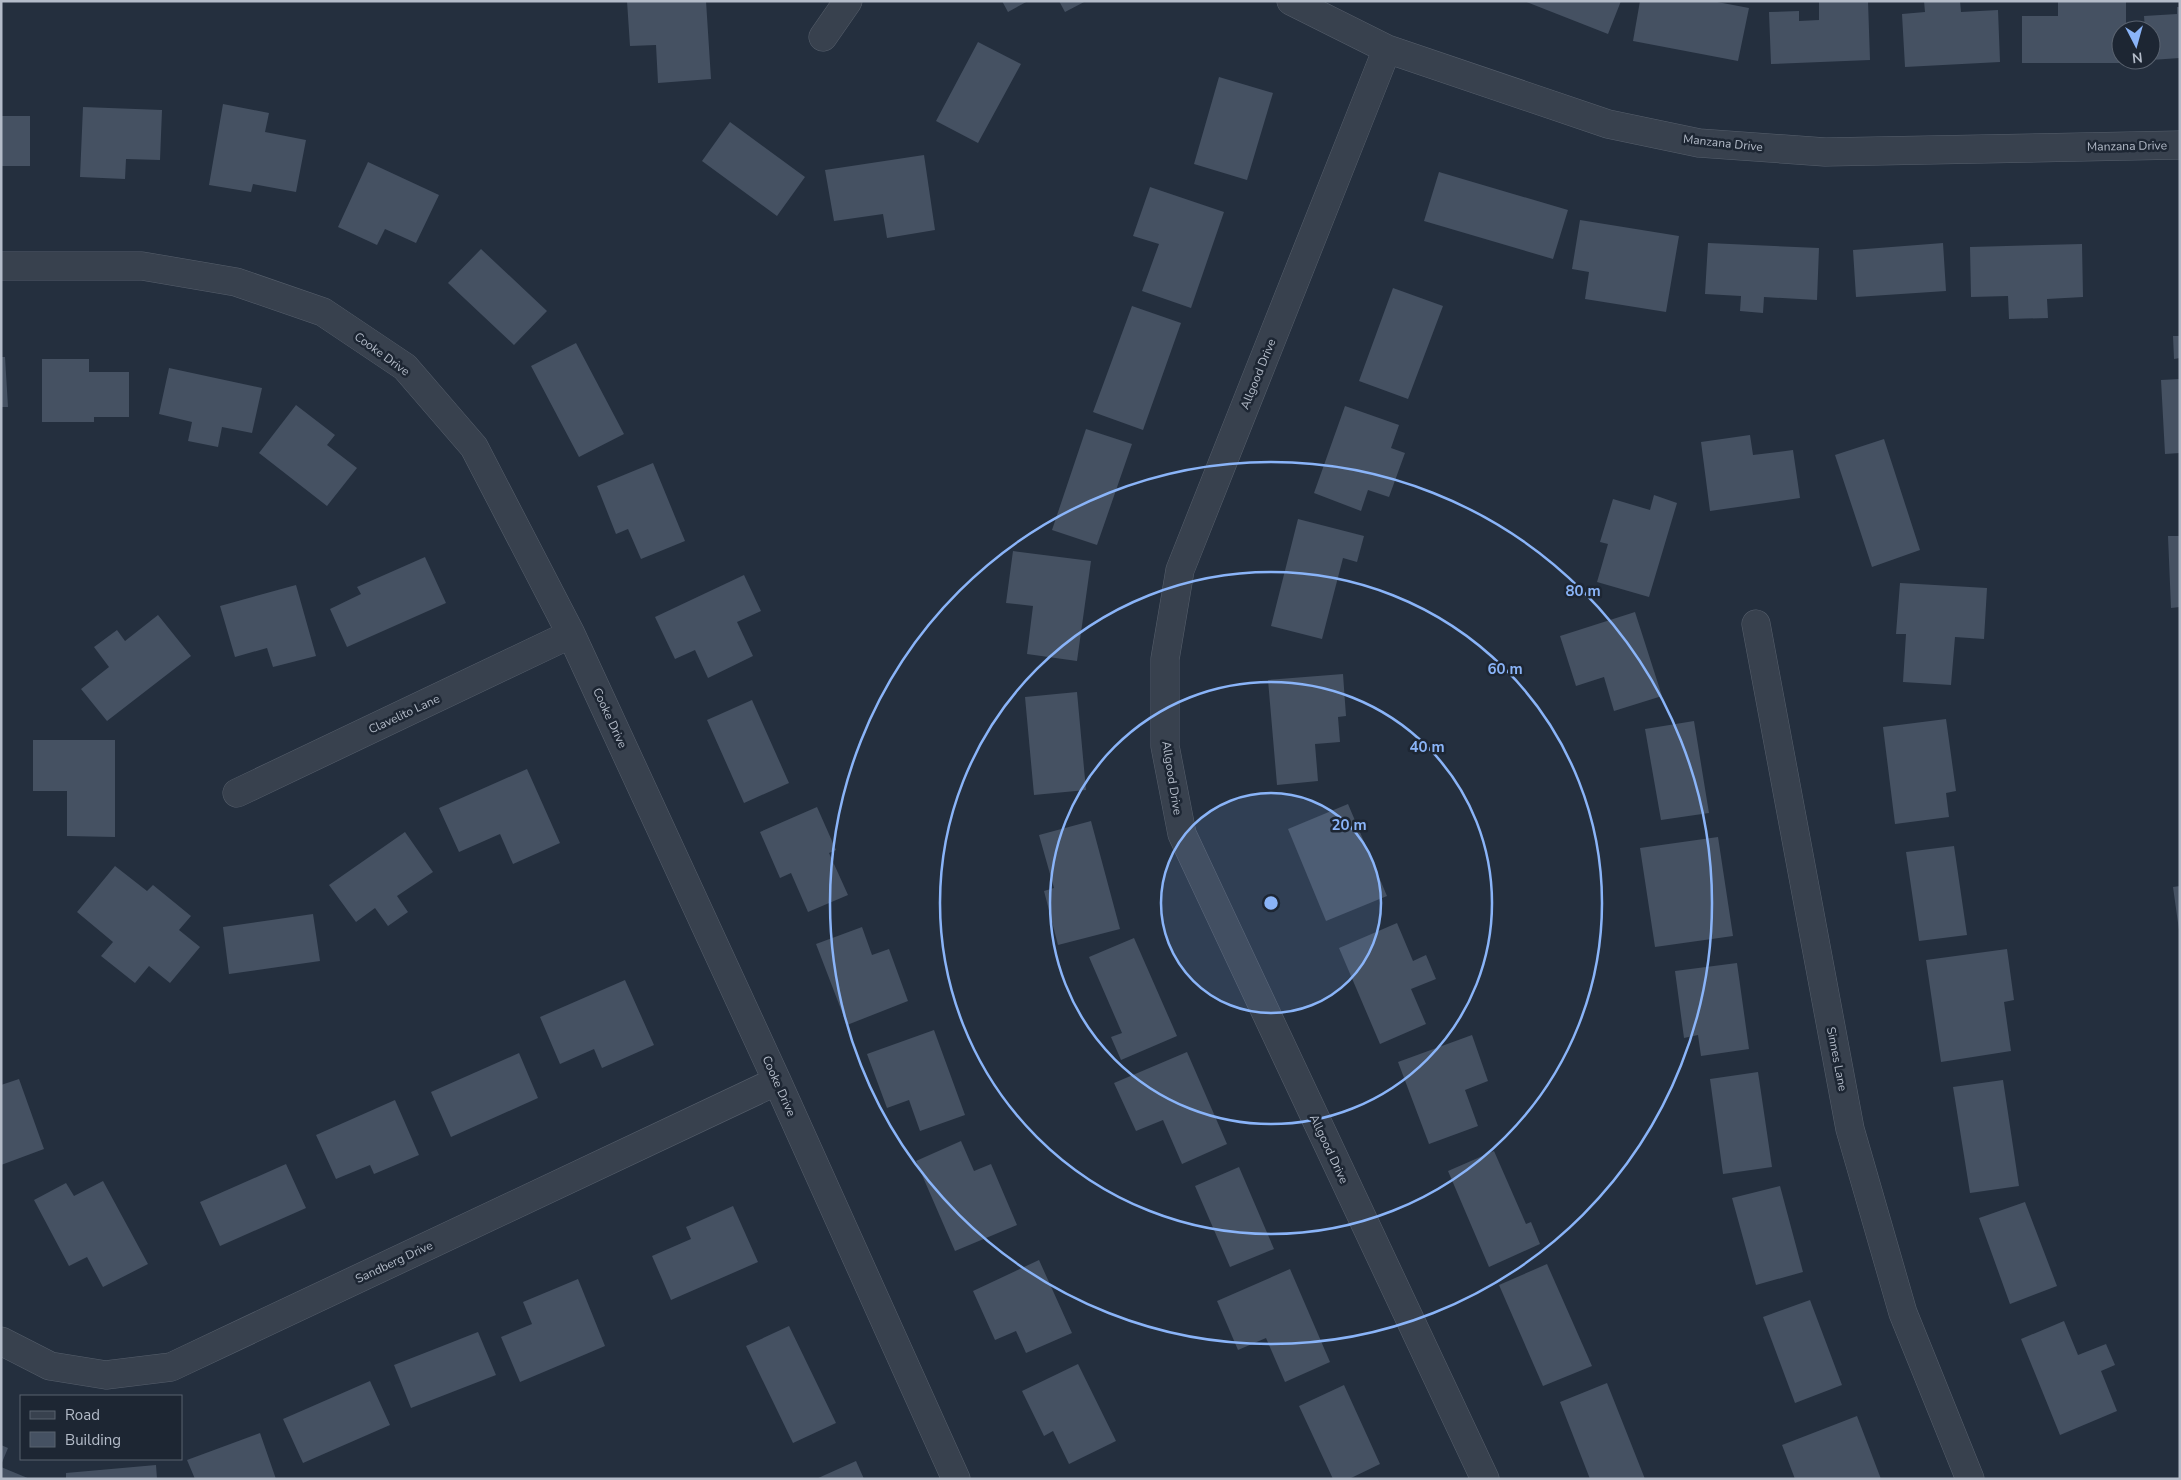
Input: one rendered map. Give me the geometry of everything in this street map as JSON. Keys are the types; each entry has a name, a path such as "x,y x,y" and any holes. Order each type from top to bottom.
{"street":[{"path":"823,37 848,1"},
{"name":"Manzana Drive","path":"1291,1 1387,49 1608,124 1699,143 1826,152 2180,145"},
{"name":"Allgood Drive","path":"1387,49 1180,570 1164,659 1164,746 1182,834 1485,1479"},
{"name":"Cooke Drive","path":"1,266 142,266 236,282 323,312 405,367 474,447 571,634 777,1081 956,1479"},
{"name":"Sinnes Lane","path":"1756,624 1850,1129 1903,1313 1970,1479"},
{"name":"Clavelito Lane","path":"237,793 571,634"},
{"name":"Sandberg Drive","path":"1,1340 50,1366 106,1374 170,1367 777,1081"}],"building":[{"path":"627,1 706,1 711,79 658,83 656,45 630,46"},
{"path":"1002,1 1028,1 1008,12"},
{"path":"1059,1 1086,1 1065,12"},
{"path":"1524,1 1621,1 1608,34"},
{"path":"1640,1 1712,1 1749,8 1738,61 1633,41"},
{"path":"1819,1 1868,1 1870,60 1771,64 1769,12 1799,11 1799,21 1819,20"},
{"path":"1924,1 1960,1 1961,12 1998,10 2000,62 1905,67 1902,14 1925,12"},
{"path":"2058,1 2126,1 2126,20 2111,20 2111,63 2022,63 2022,16 2058,16"},
{"path":"2177,7 2180,7 2180,58 2161,59 2161,20 2144,20 2144,16 2177,14"},
{"path":"978,42 1021,64 978,143 936,121"},
{"path":"1219,77 1273,93 1247,180 1194,164"},
{"path":"223,104 269,113 265,132 306,140 296,192 253,184 251,192 209,185"},
{"path":"83,107 162,110 160,160 126,159 125,179 80,177"},
{"path":"1,116 30,116 30,166 1,166"},
{"path":"730,122 805,177 777,216 702,161"},
{"path":"924,155 935,230 887,238 883,214 834,221 825,170"},
{"path":"368,162 439,195 416,243 385,229 377,245 338,227"},
{"path":"1439,172 1568,210 1553,259 1424,221"},
{"path":"1150,187 1224,212 1191,308 1142,291 1159,244 1133,236"},
{"path":"1580,220 1679,236 1666,312 1585,299 1589,272 1572,269"},
{"path":"1708,243 1819,248 1817,300 1764,297 1763,313 1740,311 1741,296 1705,294"},
{"path":"1943,243 1946,291 1856,297 1853,250"},
{"path":"2082,244 2083,297 2047,299 2048,318 2009,319 2008,296 1971,297 1970,247"},
{"path":"481,249 547,311 514,345 448,283"},
{"path":"1393,288 1443,306 1408,399 1359,381"},
{"path":"1132,306 1181,323 1143,430 1093,412"},
{"path":"2173,336 2180,336 2180,358 2174,359"},
{"path":"576,343 624,434 579,457 531,366"},
{"path":"1,357 5,357 8,407 1,407"},
{"path":"42,359 89,359 89,372 129,372 129,417 94,417 94,422 42,422"},
{"path":"169,368 262,388 252,433 222,427 218,447 188,441 192,422 159,414"},
{"path":"2180,379 2180,453 2165,454 2161,380"},
{"path":"296,405 335,435 327,445 357,468 327,506 259,453"},
{"path":"1345,406 1399,425 1391,448 1405,453 1389,497 1368,490 1361,511 1314,493"},
{"path":"1086,429 1132,444 1097,545 1052,530"},
{"path":"1750,435 1753,455 1793,450 1800,498 1710,511 1701,442"},
{"path":"1884,439 1920,550 1872,567 1835,455"},
{"path":"653,463 685,541 641,559 628,529 616,534 597,486"},
{"path":"1654,495 1677,503 1649,597 1597,582 1608,544 1600,542 1613,499 1650,510"},
{"path":"1298,519 1364,536 1357,562 1343,558 1322,639 1271,626"},
{"path":"2168,536 2180,536 2180,607 2171,608"},
{"path":"1013,551 1091,561 1077,661 1027,654 1033,606 1006,603"},
{"path":"425,557 446,603 347,647 330,609 361,594 357,587"},
{"path":"744,575 761,611 737,622 753,656 708,678 695,650 675,659 655,617"},
{"path":"1900,583 1987,588 1984,639 1955,637 1951,685 1903,682 1906,634 1896,634"},
{"path":"296,585 316,656 273,667 267,648 235,657 220,606"},
{"path":"1635,612 1662,696 1614,711 1604,677 1576,686 1560,636"},
{"path":"158,615 191,656 107,721 81,689 109,667 94,647 117,630 125,641"},
{"path":"1343,674 1346,716 1338,717 1340,742 1315,744 1318,781 1277,785 1268,680"},
{"path":"1077,692 1086,790 1034,795 1025,697"},
{"path":"752,700 789,783 744,803 707,720"},
{"path":"1946,719 1956,791 1946,793 1949,817 1895,824 1883,727"},
{"path":"1694,721 1709,813 1661,820 1645,729"},
{"path":"33,740 115,740 115,837 67,836 67,791 33,791"},
{"path":"527,769 560,843 513,864 500,834 459,852 439,808"},
{"path":"1348,804 1387,896 1326,921 1288,829"},
{"path":"817,807 836,850 829,853 848,895 808,912 791,873 780,878 760,832"},
{"path":"1091,821 1120,929 1058,945 1044,891 1054,888 1039,835"},
{"path":"405,832 433,872 397,896 408,912 388,926 375,908 356,922 329,885"},
{"path":"1718,837 1733,936 1655,947 1640,848"},
{"path":"1954,846 1967,935 1919,941 1906,852"},
{"path":"115,866 147,891 153,885 191,916 179,930 200,947 170,983 149,966 135,983 101,956 113,942 77,912"},
{"path":"2180,886 2180,930 2179,930 2173,887"},
{"path":"313,914 320,961 229,974 223,927"},
{"path":"1397,923 1413,961 1426,955 1436,979 1411,989 1426,1024 1380,1044 1339,948"},
{"path":"862,927 872,955 889,949 908,1001 847,1025 816,944"},
{"path":"1134,938 1177,1036 1121,1060 1111,1037 1122,1033 1089,957"},
{"path":"2007,949 2014,1000 2004,1002 2011,1051 1941,1062 1926,960"},
{"path":"1737,963 1749,1049 1701,1056 1698,1035 1684,1038 1675,971"},
{"path":"625,980 654,1045 602,1068 594,1049 560,1064 540,1017"},
{"path":"934,1030 965,1115 920,1131 909,1100 887,1108 867,1054"},
{"path":"1472,1035 1488,1081 1465,1090 1478,1126 1429,1144 1398,1062"},
{"path":"1187,1052 1227,1144 1182,1164 1163,1120 1136,1131 1114,1083"},
{"path":"519,1053 538,1098 451,1137 431,1092"},
{"path":"1758,1072 1772,1167 1723,1174 1710,1079"},
{"path":"19,1079 44,1149 1,1165 1,1085"},
{"path":"2003,1080 2019,1186 1970,1193 1953,1087"},
{"path":"395,1100 419,1155 374,1174 370,1165 336,1179 316,1135"},
{"path":"961,1141 974,1171 991,1164 1017,1225 955,1251 916,1161"},
{"path":"1494,1151 1526,1224 1531,1222 1540,1244 1489,1267 1448,1171"},
{"path":"286,1164 306,1208 220,1246 200,1202"},
{"path":"1239,1167 1274,1249 1230,1267 1195,1186"},
{"path":"103,1181 148,1264 103,1287 87,1257 69,1266 34,1200 66,1183 74,1196"},
{"path":"1780,1186 1803,1272 1756,1285 1732,1198"},
{"path":"2025,1202 2057,1286 2010,1304 1979,1218"},
{"path":"733,1206 758,1262 671,1300 652,1256 691,1239 686,1227"},
{"path":"1039,1260 1072,1333 1026,1353 1016,1331 995,1340 973,1291"},
{"path":"1547,1264 1592,1366 1543,1386 1499,1285"},
{"path":"1290,1269 1330,1362 1285,1382 1266,1338 1238,1350 1217,1301"},
{"path":"578,1279 605,1346 520,1382 501,1337 532,1324 523,1302"},
{"path":"1810,1300 1842,1385 1795,1403 1763,1317"},
{"path":"2064,1321 2078,1355 2106,1344 2115,1365 2101,1371 2117,1411 2060,1435 2021,1339"},
{"path":"789,1326 836,1423 793,1443 746,1346"},
{"path":"478,1332 496,1375 411,1408 394,1365"},
{"path":"1078,1364 1116,1441 1069,1464 1053,1431 1044,1436 1022,1391"},
{"path":"370,1381 390,1425 303,1463 283,1419"},
{"path":"1607,1383 1645,1479 1590,1479 1560,1402"},
{"path":"1344,1385 1380,1464 1349,1479 1333,1479 1299,1406"},
{"path":"1857,1416 1881,1479 1795,1479 1782,1445"},
{"path":"260,1433 276,1479 195,1479 187,1460"},
{"path":"1,1445 8,1448 1,1465"},
{"path":"856,1461 864,1479 816,1479"},
{"path":"156,1465 157,1479 66,1479 66,1473"},
{"path":"1,1467 30,1479 1,1479"}]}
